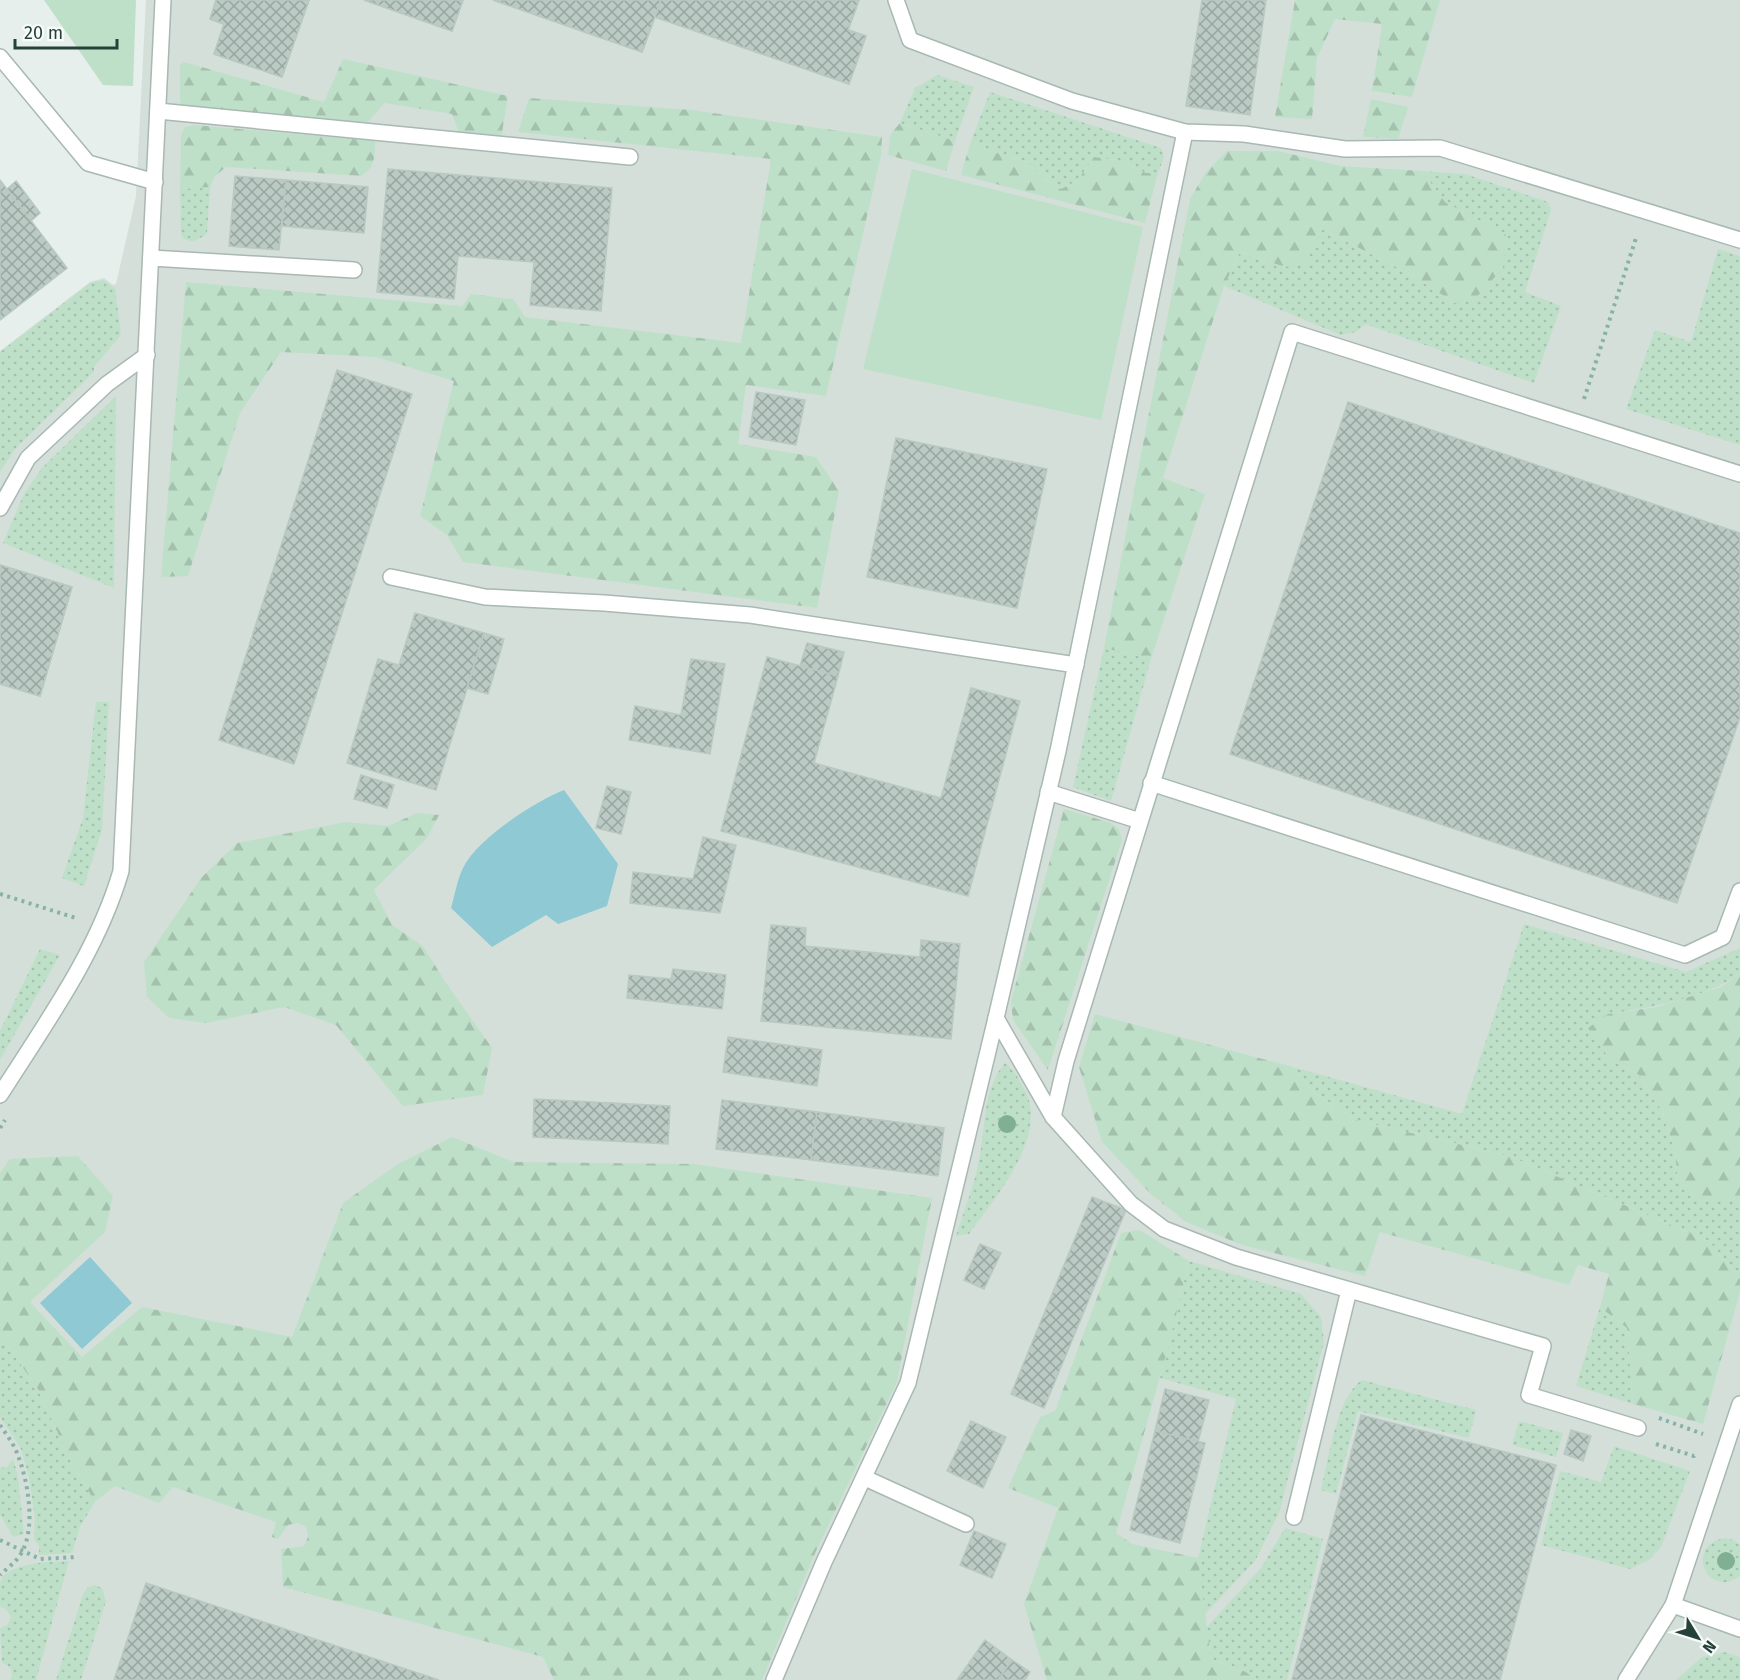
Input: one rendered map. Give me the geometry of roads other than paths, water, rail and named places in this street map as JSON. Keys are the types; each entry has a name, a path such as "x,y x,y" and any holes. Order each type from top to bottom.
{"lane":[{"path":"0,1095 72,981 112,902 121,871 163,0"},
{"path":"896,0 910,40 1072,101 1185,132 1244,134 1345,149 1440,148 1740,240"},
{"path":"0,57 88,163 155,182"},
{"path":"158,111 630,157"},
{"path":"774,1680 824,1562 908,1383 1048,792 1185,132"},
{"path":"151,258 354,270"},
{"path":"1053,1117 1066,1061 1292,332 1740,474"},
{"path":"0,508 28,458 107,384 147,355"},
{"path":"391,577 485,597 604,603 750,615 1076,665"},
{"path":"1151,783 1685,955 1723,937 1740,891"},
{"path":"1048,792 1140,821"},
{"path":"996,1018 1053,1117 1131,1204 1164,1229 1236,1257 1543,1346 1529,1395 1638,1428"},
{"path":"1294,1517 1349,1290"},
{"path":"1626,1680 1672,1605 1740,1404"},
{"path":"865,1478 966,1524"},
{"path":"1672,1605 1740,1629"}],"water":[{"path":"564,790 618,864 607,906 558,924 546,915 492,947 451,908 463,868 480,845 493,834 523,812"},
{"path":"90,1257 132,1303 82,1349 40,1303"}]}
